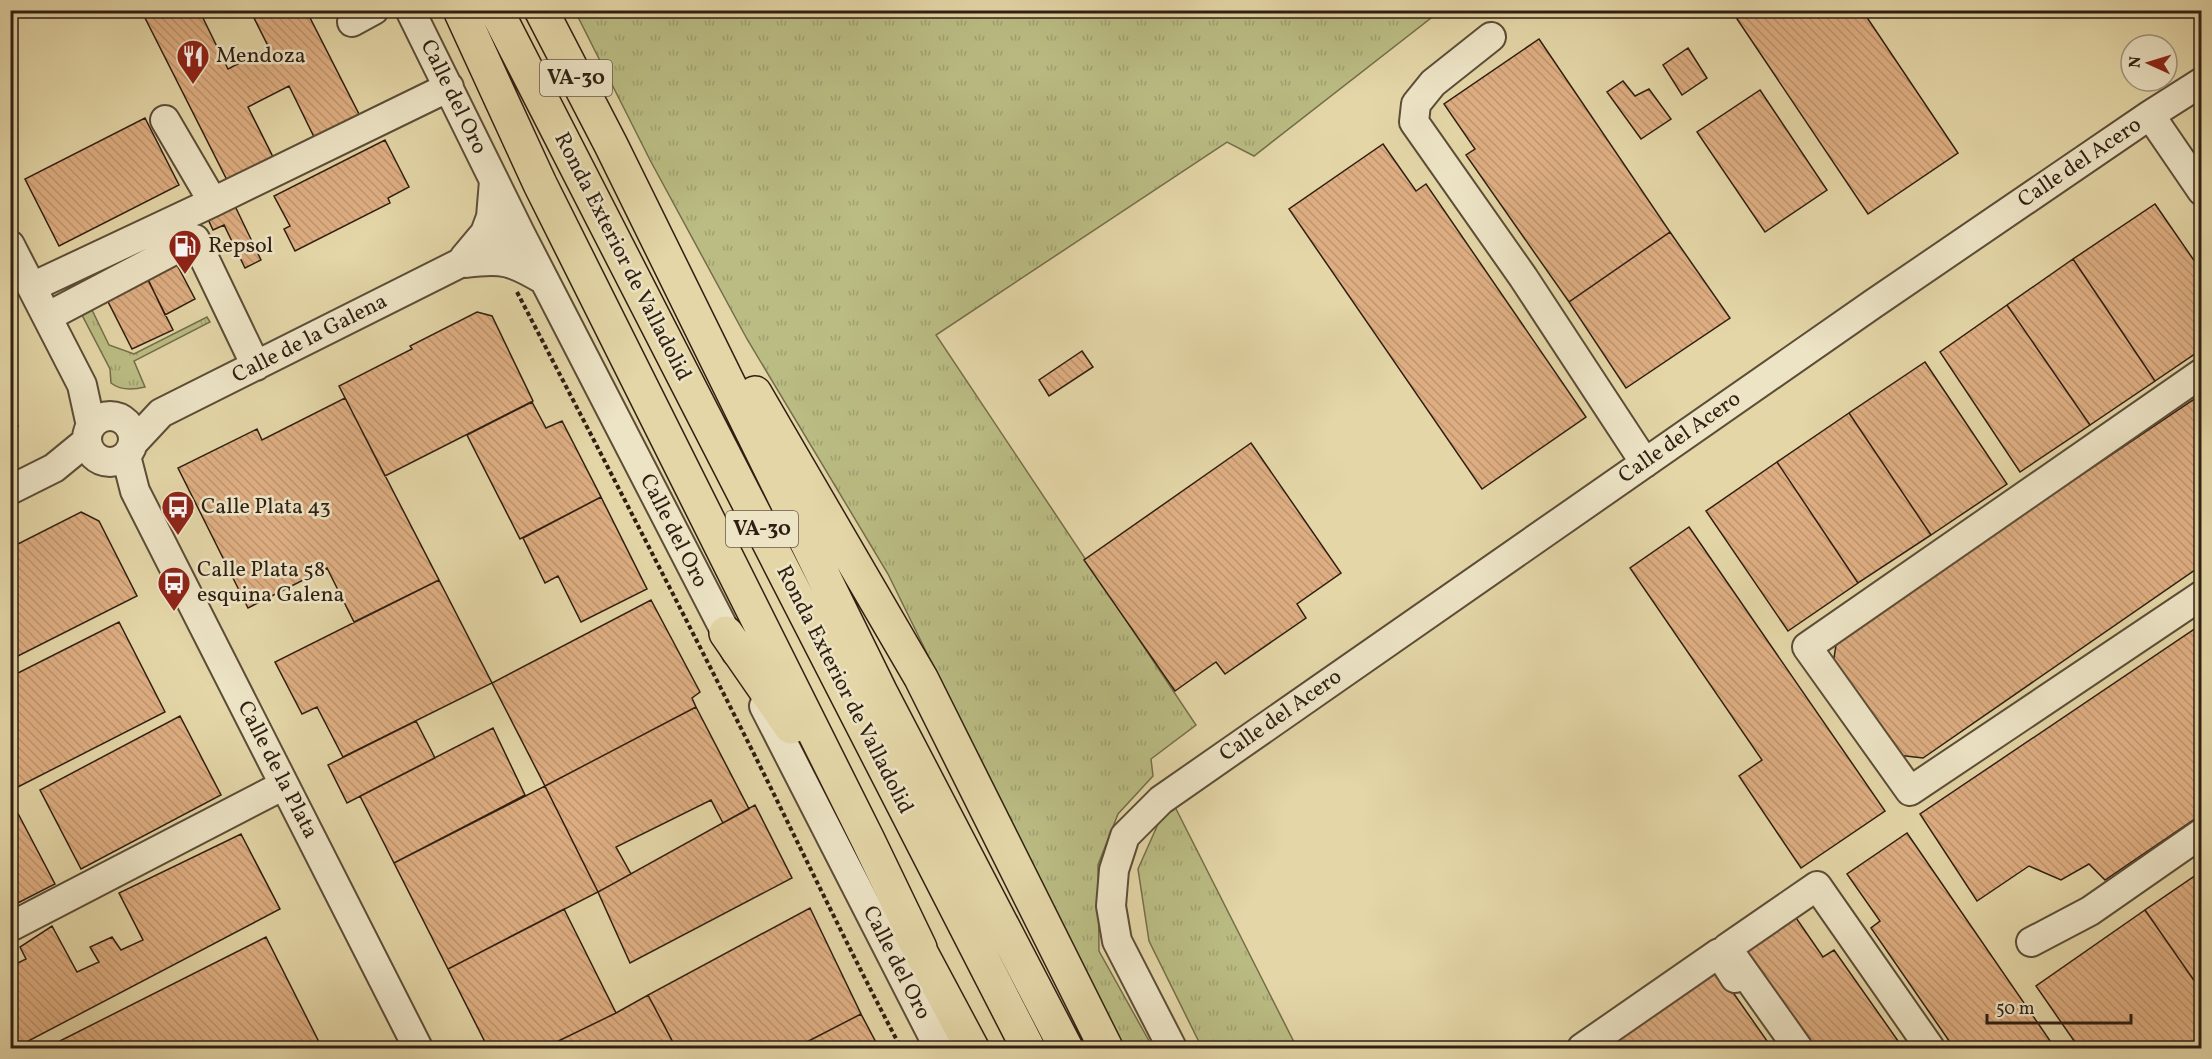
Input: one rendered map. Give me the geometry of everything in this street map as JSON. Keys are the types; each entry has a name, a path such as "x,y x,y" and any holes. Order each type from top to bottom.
{"highway":[{"path":"460,10 540,184 972,1048"},
{"name":"Ronda Exterior de Valladolid","path":"496,10 1028,1048"},
{"name":"Ronda Exterior de Valladolid","path":"541,10 611,145 880,691 1066,1048"},
{"path":"611,145 921,678 1106,1048"},
{"path":"726,633 822,774 920,948"}],"street":[{"name":"Calle del Oro","path":"411,10 543,280 939,1048"},
{"path":"1491,38 1433,83 1416,104 1414,122 1523,277 1645,463"},
{"name":"Calle del Acero","path":"1172,1048 1117,941 1110,906 1114,870 1125,836 1161,800 1645,463 2150,115 2202,82"},
{"path":"32,287 449,87"},
{"path":"2150,115 2202,191"},
{"path":"165,120 213,202"},
{"name":"Calle de la Galena","path":"458,264 485,234 491,217 494,181"},
{"name":"Calle de la Galena","path":"109,440 520,233"},
{"path":"47,317 195,239 256,366"},
{"path":"10,245 109,440 10,490"},
{"name":"Calle de la Galena","path":"458,264 493,260 519,265 543,280"},
{"path":"2202,373 1807,647 1910,791 2202,595"},
{"name":"Calle de la Plata","path":"109,440 418,1048"},
{"path":"10,927 284,785"},
{"path":"2031,942 2090,911 2202,833"},
{"path":"1798,1048 1727,948 1817,886 1930,1048"},
{"path":"1582,1048 1719,953 1784,1048"}],"path":[{"path":"514,287 745,736 846,945 901,1048"}],"green space":[{"path":"575,11 1440,11 1254,156 1227,142 936,335 1196,725 1151,759 1153,776 1118,814 1098,865 1099,951 1153,1048 1121,1048 888,574 747,339 650,160"},
{"path":"92,310 109,345 134,354 207,317 210,322 134,361 145,387 127,389 111,383 110,369 82,315"},
{"path":"1170,797 1297,1048 1202,1048 1149,941 1138,869"}],"building":[{"path":"141,10 199,10 228,69 269,48 250,10 306,10 362,120 317,143 289,86 248,107 276,163 230,186"},
{"path":"1731,10 1862,10 1958,153 1868,214"},
{"path":"1539,39 1670,232 1569,302 1466,155 1475,149 1444,104"},
{"path":"1688,48 1707,78 1682,95 1663,65"},
{"path":"1623,81 1635,96 1649,89 1671,119 1641,139 1607,92"},
{"path":"1760,90 1827,190 1765,232 1697,132"},
{"path":"145,118 179,185 59,246 25,179"},
{"path":"385,140 409,187 388,198 390,203 295,251 284,229 290,226 274,196"},
{"path":"1383,144 1416,191 1426,184 1586,417 1482,489 1289,209"},
{"path":"234,204 261,260 245,268 224,225 213,230 207,217"},
{"path":"2155,204 2202,272 2202,349 2155,381 2073,259"},
{"path":"1670,232 1730,318 1626,388 1569,302"},
{"path":"134,252 173,330 132,349 93,272"},
{"path":"2073,259 2155,381 2090,425 2007,305"},
{"path":"175,261 195,299 165,315 146,275"},
{"path":"2007,305 2090,425 2020,472 1940,352"},
{"path":"477,312 492,316 533,401 385,476 339,386 412,349 410,346"},
{"path":"1082,351 1093,367 1049,396 1039,380"},
{"path":"1925,362 2007,484 1931,535 1849,413"},
{"path":"2202,394 2202,565 1923,758 1897,755 1833,664 1837,639"},
{"path":"345,398 439,580 354,622 327,568 248,608 178,468 257,429 262,440"},
{"path":"532,402 546,428 562,421 601,497 520,539 467,435"},
{"path":"10,411 18,426 10,429"},
{"path":"1849,413 1931,535 1858,583 1777,462"},
{"path":"1251,443 1341,573 1297,604 1306,618 1225,674 1216,662 1175,691 1084,560"},
{"path":"1777,462 1858,583 1788,631 1706,511"},
{"path":"601,497 647,589 581,622 558,576 545,583 523,538"},
{"path":"81,512 99,521 137,596 10,660 10,548"},
{"path":"1689,527 1885,811 1801,868 1739,776 1762,760 1630,568"},
{"path":"439,580 492,683 343,757 317,707 302,714 275,662"},
{"path":"651,600 700,692 692,698 696,707 545,786 492,683"},
{"path":"119,622 165,712 10,791 10,677"},
{"path":"2202,624 2202,814 2105,880 2089,864 2061,880 2029,866 1977,901 1920,814"},
{"path":"696,707 749,809 723,823 711,800 616,847 631,874 598,892 545,786"},
{"path":"180,716 221,795 81,869 40,790"},
{"path":"416,721 435,758 347,803 328,765"},
{"path":"493,728 525,795 394,863 360,796"},
{"path":"545,786 598,892 448,969 394,863"},
{"path":"13,804 55,884 10,907 10,805"},
{"path":"755,805 792,878 630,963 598,892"},
{"path":"1907,833 2055,1048 1954,1048 1871,928 1880,921 1847,874"},
{"path":"241,834 280,909 15,1048 10,1048 10,967 26,959 20,947 52,926 77,972 99,962 90,947 112,937 121,950 143,940 119,893"},
{"path":"2202,871 2202,992 2145,910"},
{"path":"810,908 861,1014 795,1048 676,1048 648,995"},
{"path":"564,909 616,1013 544,1048 488,1048 448,969"},
{"path":"2145,910 2202,992 2202,1048 2079,1048 2036,986"},
{"path":"1792,912 1823,957 1834,950 1903,1048 1803,1048 1735,952"},
{"path":"266,937 321,1046 317,1048 46,1048"},
{"path":"1713,964 1772,1048 1593,1048"},
{"path":"648,995 676,1048 544,1048 616,1013"},
{"path":"861,1014 879,1048 795,1048"}],"place":[{"name":"Mendoza","path":"193,85"},
{"name":"Repsol","path":"185,275"},
{"name":"Calle Plata 43","path":"178,536"},
{"name":"Calle Plata 58 esquina Galena","path":"174,612"}]}
